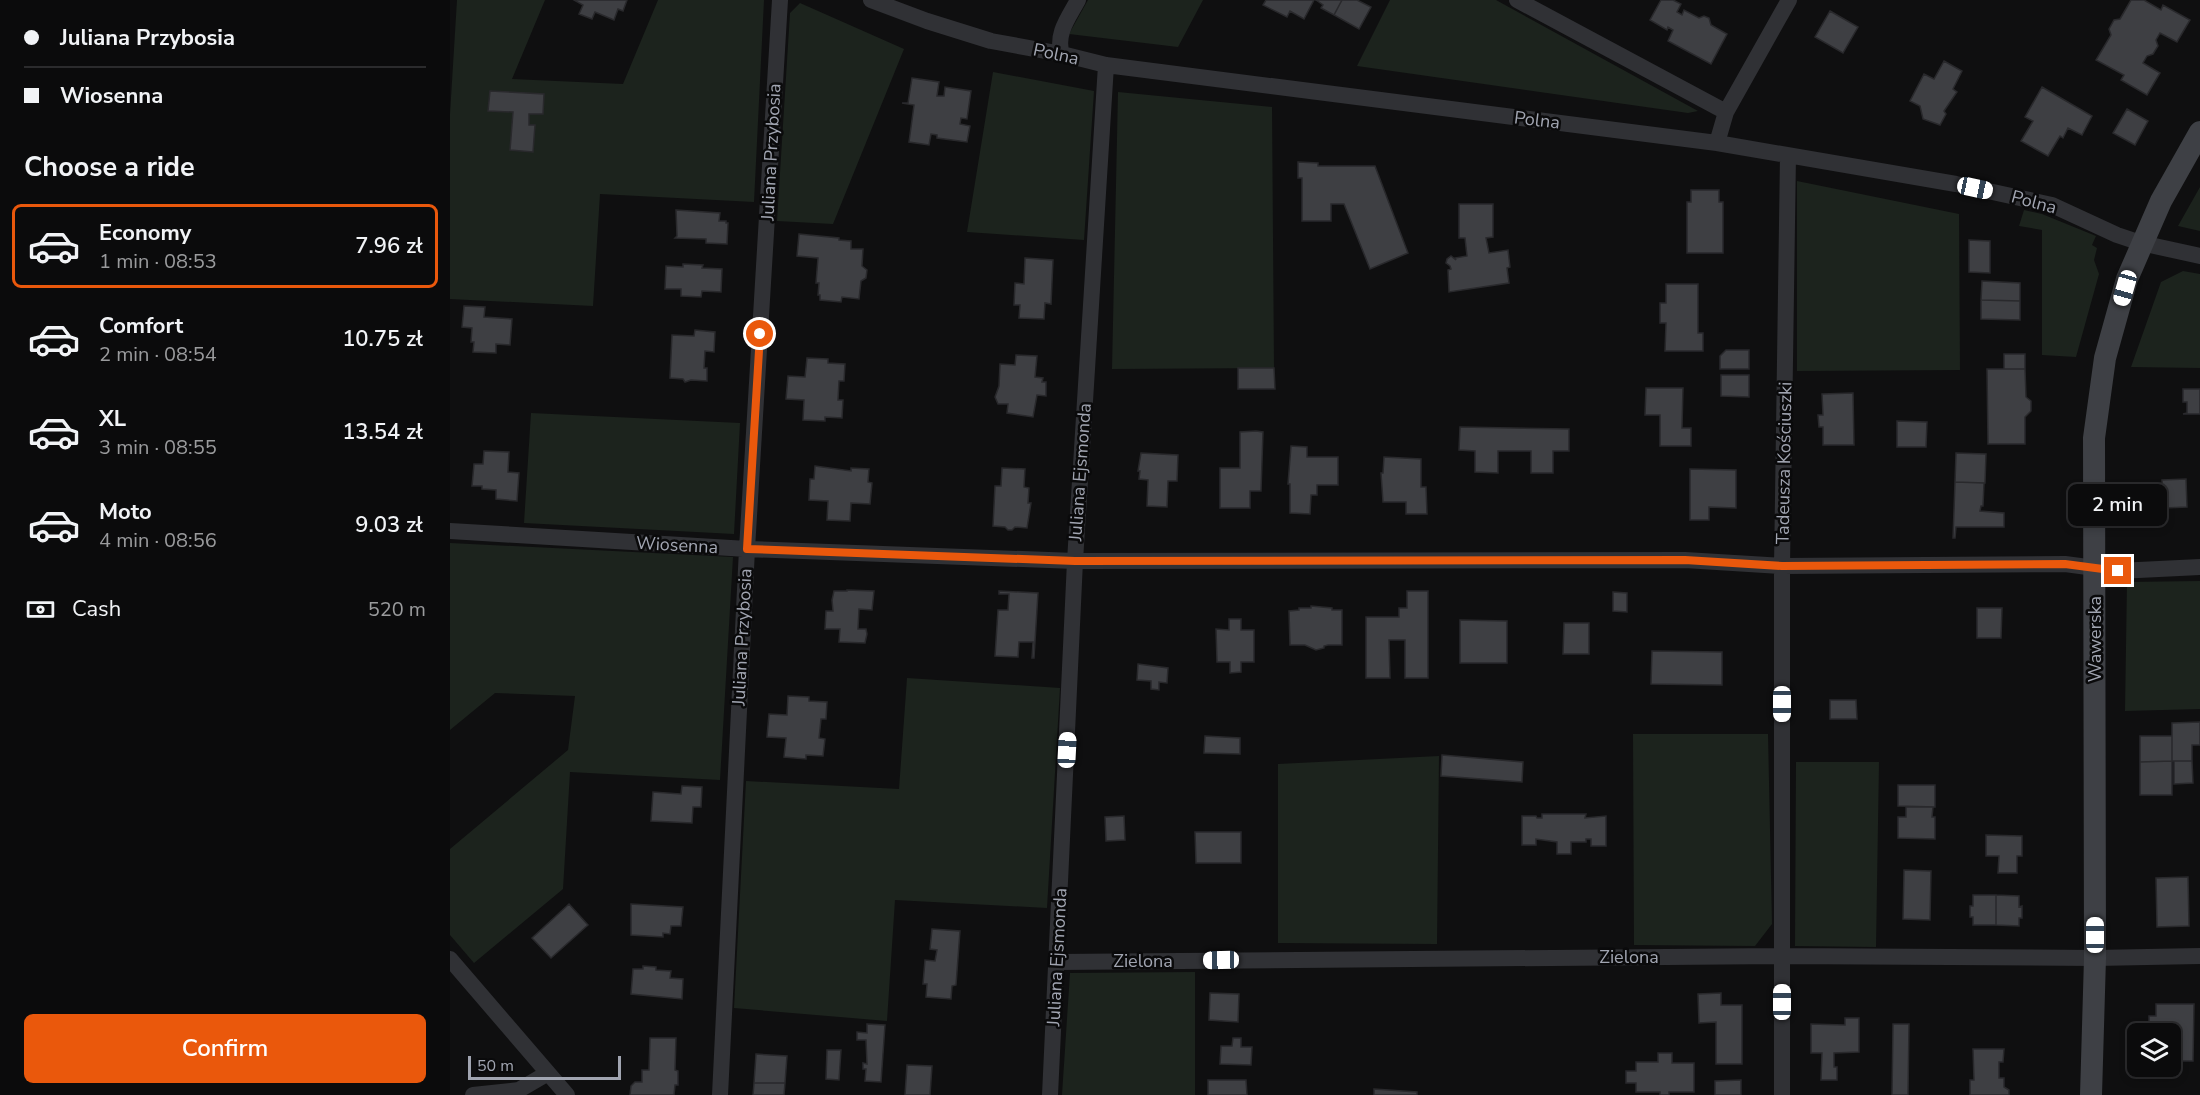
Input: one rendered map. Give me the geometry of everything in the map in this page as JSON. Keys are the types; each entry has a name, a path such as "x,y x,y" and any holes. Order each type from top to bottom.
{"street":[{"name":"Juliana Przybosia","path":"720,1095 747,549 780,0"},
{"name":"Polna","path":"871,0 991,41 1106,65 1717,143 1956,184 2052,205 2117,235 2141,243 2200,256"},
{"path":"1062,54 1059,45 1060,36 1078,0"},
{"path":"1516,0 1726,112"},
{"path":"1717,143 1726,112 1789,0"},
{"name":"Juliana Ejsmonda","path":"1050,1095 1075,561 1106,65"},
{"name":"Wawerska","path":"2091,1095 2095,958 2094,438 2104,365 2127,279 2161,201 2200,132"},
{"name":"Tadeusza Kościuszki","path":"1782,1095 1782,566 1788,155"},
{"name":"Wiosenna","path":"450,531 747,549 1075,561 1685,560 1782,566 2065,564 2118,571 2200,567"},
{"name":"Zielona","path":"1058,962 1782,956 2095,958 2200,956"},
{"path":"450,959 567,1095"},
{"path":"473,1095 519,1090 548,1073"}],"shaded area":[{"path":"457,0 545,0 512,79 623,84 658,0 764,0 754,202 600,194 593,306 450,299 450,114"},
{"path":"1088,0 1203,0 1178,47 1069,34"},
{"path":"1390,0 1496,0 1698,111 1688,113 1357,66"},
{"path":"800,3 904,49 833,224 777,221 790,13"},
{"path":"993,72 1094,91 1084,240 967,232"},
{"path":"1118,92 1272,107 1274,368 1112,369"},
{"path":"1797,181 1959,214 1960,370 1797,371"},
{"path":"2200,187 2200,231 2178,226"},
{"path":"2024,210 2042,214 2096,236 2092,245 2097,248 2094,260 2099,274 2076,357 2042,355 2042,230 2019,226"},
{"path":"2183,271 2200,274 2200,368 2131,367 2161,282"},
{"path":"531,413 740,423 734,534 524,523"},
{"path":"450,543 733,557 720,780 570,772 563,889 474,963 450,935 450,849 568,750 575,696 495,693 450,730"},
{"path":"2200,581 2200,709 2125,711 2127,582"},
{"path":"907,678 1060,688 1047,908 895,900 887,1021 734,1008 746,781 899,789"},
{"path":"1633,734 1768,734 1772,924 1755,946 1634,945"},
{"path":"1439,756 1437,944 1278,943 1278,764"},
{"path":"1796,762 1879,762 1876,947 1795,946"},
{"path":"1195,972 1195,1095 1062,1095 1070,973"}],"building":[{"path":"574,0 627,0 623,11 618,9 614,20 595,12 592,19 579,14 583,5"},
{"path":"1266,0 1314,0 1304,19 1290,11 1287,17 1263,5"},
{"path":"1316,0 1342,0 1334,15 1321,8 1323,5"},
{"path":"1342,0 1357,0 1371,7 1359,29 1334,15"},
{"path":"1661,0 1673,0 1681,4 1677,12 1682,15 1684,10 1699,18 1704,16 1709,18 1711,25 1727,34 1711,64 1668,41 1673,30 1668,27 1667,30 1650,20"},
{"path":"2131,0 2144,0 2161,10 2163,5 2190,20 2177,42 2160,33 2156,40 2158,46 2143,63 2160,73 2147,95 2121,80 2124,75 2096,60 2111,35 2109,29 2114,20 2120,19"},
{"path":"1830,11 1858,27 1843,53 1815,37"},
{"path":"1944,61 1962,71 1953,89 1957,92 1944,111 1946,114 1940,125 1923,119 1920,106 1910,101 1924,74 1934,79"},
{"path":"912,78 939,82 937,96 944,96 945,87 971,91 967,119 961,118 960,124 970,126 967,142 937,138 937,135 931,134 929,145 909,142 914,105 902,103 908,103"},
{"path":"2042,87 2092,116 2082,135 2068,128 2063,138 2060,136 2048,156 2021,141 2033,121 2025,117"},
{"path":"490,91 544,94 543,114 529,114 529,125 535,125 533,152 510,150 513,112 488,111"},
{"path":"2127,109 2148,121 2135,145 2113,133"},
{"path":"1298,162 1318,163 1318,166 1375,166 1408,253 1370,269 1344,204 1331,204 1331,221 1302,221 1302,178 1298,178"},
{"path":"1691,190 1719,190 1719,202 1723,202 1723,253 1687,253 1687,202 1691,202"},
{"path":"1459,204 1493,204 1493,237 1486,238 1489,253 1508,250 1509,283 1449,292 1448,270 1451,269 1446,263 1447,259 1451,256 1456,260 1455,258 1467,256 1465,238 1459,238"},
{"path":"676,210 720,213 719,221 728,223 727,244 706,243 706,239 675,238 677,236"},
{"path":"799,234 839,238 839,240 851,241 851,249 863,249 862,266 867,270 866,278 861,281 859,299 842,297 841,302 820,300 819,283 816,283 818,258 797,256"},
{"path":"1969,240 1990,241 1990,273 1969,272"},
{"path":"1025,258 1053,260 1051,304 1045,303 1044,319 1019,318 1020,305 1014,305 1015,283 1024,284"},
{"path":"683,264 722,269 721,292 702,291 701,297 681,296 681,289 665,289 666,266 683,267"},
{"path":"1982,281 2020,283 2020,301 1981,300"},
{"path":"1666,284 1698,284 1698,333 1703,333 1703,351 1665,351 1666,323 1660,323 1660,303 1666,303"},
{"path":"1981,300 2020,301 2020,320 1981,319"},
{"path":"464,306 485,307 484,317 512,319 510,345 496,344 496,353 473,352 472,328 462,327"},
{"path":"695,330 715,332 714,352 705,351 704,368 707,368 707,381 685,382 683,379 670,378 672,335 694,336"},
{"path":"1726,350 1749,350 1749,369 1720,369 1720,356"},
{"path":"2004,354 2025,354 2025,369 2004,369"},
{"path":"1016,355 1037,356 1035,377 1043,378 1042,382 1046,382 1046,396 1037,395 1033,417 1007,413 1008,404 998,404 995,397 999,386 1000,364 1015,365"},
{"path":"807,358 828,359 828,363 845,364 844,381 839,381 838,400 843,400 842,418 825,417 825,421 803,420 804,400 786,399 788,376 805,377"},
{"path":"1238,368 1274,368 1275,389 1238,389"},
{"path":"1987,369 2025,369 2026,397 2031,401 2031,411 2025,417 2025,444 1988,444"},
{"path":"1721,375 1749,375 1749,397 1721,396"},
{"path":"1646,388 1683,388 1682,428 1691,428 1691,446 1660,446 1660,415 1645,415"},
{"path":"2183,389 2200,389 2200,414 2183,414 2187,413 2187,402 2183,402"},
{"path":"1853,393 1854,445 1823,445 1823,427 1819,427 1818,415 1823,415 1822,394"},
{"path":"1897,421 1927,422 1926,447 1897,447"},
{"path":"1460,427 1569,429 1569,451 1553,451 1553,473 1531,473 1531,451 1498,451 1498,473 1475,472 1475,451 1459,450"},
{"path":"1240,432 1263,432 1261,491 1250,491 1250,508 1220,508 1220,468 1240,468"},
{"path":"1291,446 1307,447 1307,457 1338,457 1338,485 1317,485 1317,495 1311,495 1310,514 1290,513 1290,484 1288,484"},
{"path":"484,451 509,452 508,472 519,473 517,501 496,499 496,490 472,486 474,464 483,464"},
{"path":"1141,453 1178,455 1177,481 1168,481 1167,507 1147,506 1148,480 1139,479 1140,471 1138,471"},
{"path":"1956,453 1986,454 1985,483 1955,482"},
{"path":"1384,457 1421,459 1421,487 1426,487 1427,514 1406,514 1406,502 1383,502 1381,473 1383,473"},
{"path":"815,466 851,471 851,468 869,469 868,482 872,483 870,504 851,503 850,521 827,520 828,501 809,500 810,479 814,479"},
{"path":"1002,468 1025,469 1024,487 1029,488 1028,503 1031,503 1027,528 1015,527 1008,530 1005,527 993,526 995,486 1001,486"},
{"path":"1690,469 1736,470 1736,508 1709,507 1709,520 1690,520"},
{"path":"2186,479 2187,507 2164,508 2162,480"},
{"path":"1955,482 1984,483 1983,506 1980,511 2004,513 2004,527 1956,527 1955,538 1953,538"},
{"path":"834,591 874,591 872,610 859,609 858,629 866,629 865,643 839,642 840,629 825,629 826,611 833,611"},
{"path":"999,591 1038,593 1034,658 1032,658 1033,642 1019,642 1018,657 995,656 998,610 1008,610 1009,594 999,594"},
{"path":"1407,591 1428,591 1428,678 1405,678 1405,640 1389,640 1390,678 1366,678 1366,617 1399,617 1399,608 1407,608"},
{"path":"1613,592 1627,593 1627,612 1613,611"},
{"path":"1311,606 1342,610 1342,645 1328,645 1316,650 1305,645 1290,645 1289,611 1311,608"},
{"path":"1977,608 2002,608 2001,638 1977,638"},
{"path":"1229,619 1241,619 1241,630 1254,630 1254,662 1241,662 1241,672 1230,673 1230,662 1217,662 1216,629 1229,630"},
{"path":"1460,620 1507,621 1507,663 1460,663"},
{"path":"1564,623 1589,623 1589,654 1563,654"},
{"path":"1652,651 1722,652 1722,685 1651,684"},
{"path":"1138,664 1168,668 1167,683 1159,682 1159,690 1151,689 1151,681 1137,680"},
{"path":"788,696 809,697 809,701 827,702 826,719 821,719 819,738 825,739 823,756 806,755 806,759 784,757 786,738 767,737 769,714 787,715"},
{"path":"1830,700 1856,700 1857,719 1830,719"},
{"path":"2200,722 2200,745 2192,745 2192,761 2172,761 2172,723"},
{"path":"1205,736 1240,738 1240,754 1204,753"},
{"path":"2140,736 2172,736 2172,761 2140,762"},
{"path":"1442,755 1523,762 1522,782 1441,776"},
{"path":"2172,761 2172,795 2140,795 2140,762"},
{"path":"2174,761 2192,761 2193,783 2174,784"},
{"path":"1898,785 1935,785 1935,807 1898,806"},
{"path":"682,786 702,787 701,807 693,807 692,823 651,821 653,792 681,794"},
{"path":"1906,807 1933,807 1935,839 1898,838 1898,817 1906,817"},
{"path":"1542,814 1586,814 1585,818 1606,816 1606,846 1591,846 1591,839 1586,839 1586,842 1571,842 1571,854 1557,854 1557,842 1536,839 1536,845 1522,845 1522,816 1542,818"},
{"path":"1124,816 1125,840 1106,841 1105,817"},
{"path":"1195,832 1241,832 1241,863 1196,863"},
{"path":"1986,835 2022,836 2022,856 2017,856 2017,873 1998,873 1999,856 1986,856"},
{"path":"1904,870 1931,871 1930,920 1903,919"},
{"path":"2188,877 2189,926 2157,927 2156,878"},
{"path":"1973,895 1996,895 1996,925 1973,925 1970,906 1973,906"},
{"path":"1996,895 2019,896 2022,918 2019,918 2019,926 1996,925"},
{"path":"569,904 588,925 551,958 532,938"},
{"path":"631,904 683,907 681,926 671,926 670,934 663,933 663,937 631,935"},
{"path":"932,929 960,931 956,985 952,986 951,999 926,997 927,984 923,984 925,960 935,961 937,950 930,949"},
{"path":"643,966 671,971 670,978 683,979 682,999 631,994 633,969 643,969"},
{"path":"1210,993 1239,994 1238,1022 1209,1020"},
{"path":"1721,993 1721,1005 1742,1005 1742,1064 1716,1064 1716,1022 1699,1023 1698,994"},
{"path":"2156,1004 2194,1004 2193,1061 2181,1061 2181,1023 2149,1023 2149,1016 2156,1016"},
{"path":"1845,1018 1859,1018 1859,1052 1834,1053 1837,1080 1821,1080 1822,1053 1811,1053 1811,1024 1845,1025"},
{"path":"867,1024 885,1025 881,1082 865,1081 866,1069 863,1069 863,1063 867,1064 866,1040 857,1040 857,1032 867,1033"},
{"path":"1893,1024 1909,1024 1908,1095 1892,1095"},
{"path":"650,1038 676,1038 675,1070 678,1071 678,1085 675,1085 674,1095 630,1095 631,1086 635,1082 642,1082 642,1070 649,1070"},
{"path":"1233,1038 1241,1038 1241,1047 1252,1047 1251,1065 1220,1064 1221,1046 1232,1046"},
{"path":"1973,1049 2004,1049 2003,1062 1999,1062 1999,1078 2004,1078 2004,1087 2009,1090 2009,1095 1970,1095 1970,1080 1974,1080"},
{"path":"827,1050 841,1050 839,1080 826,1079"},
{"path":"1658,1053 1672,1053 1672,1063 1694,1063 1694,1092 1669,1092 1669,1095 1660,1095 1660,1092 1636,1092 1636,1083 1626,1083 1626,1071 1636,1071 1636,1062 1658,1062"},
{"path":"756,1054 787,1056 785,1083 754,1083"},
{"path":"907,1065 932,1066 930,1095 905,1095"},
{"path":"1208,1080 1246,1080 1247,1095 1208,1095"},
{"path":"1741,1080 1741,1095 1715,1095 1715,1081"},
{"path":"754,1083 785,1083 784,1095 753,1095"},
{"path":"1374,1089 1417,1092 1417,1095 1374,1095"}],"route":[{"path":"760,334 747,549 1075,561 1685,560 1782,566 2065,564 2118,571"}]}
